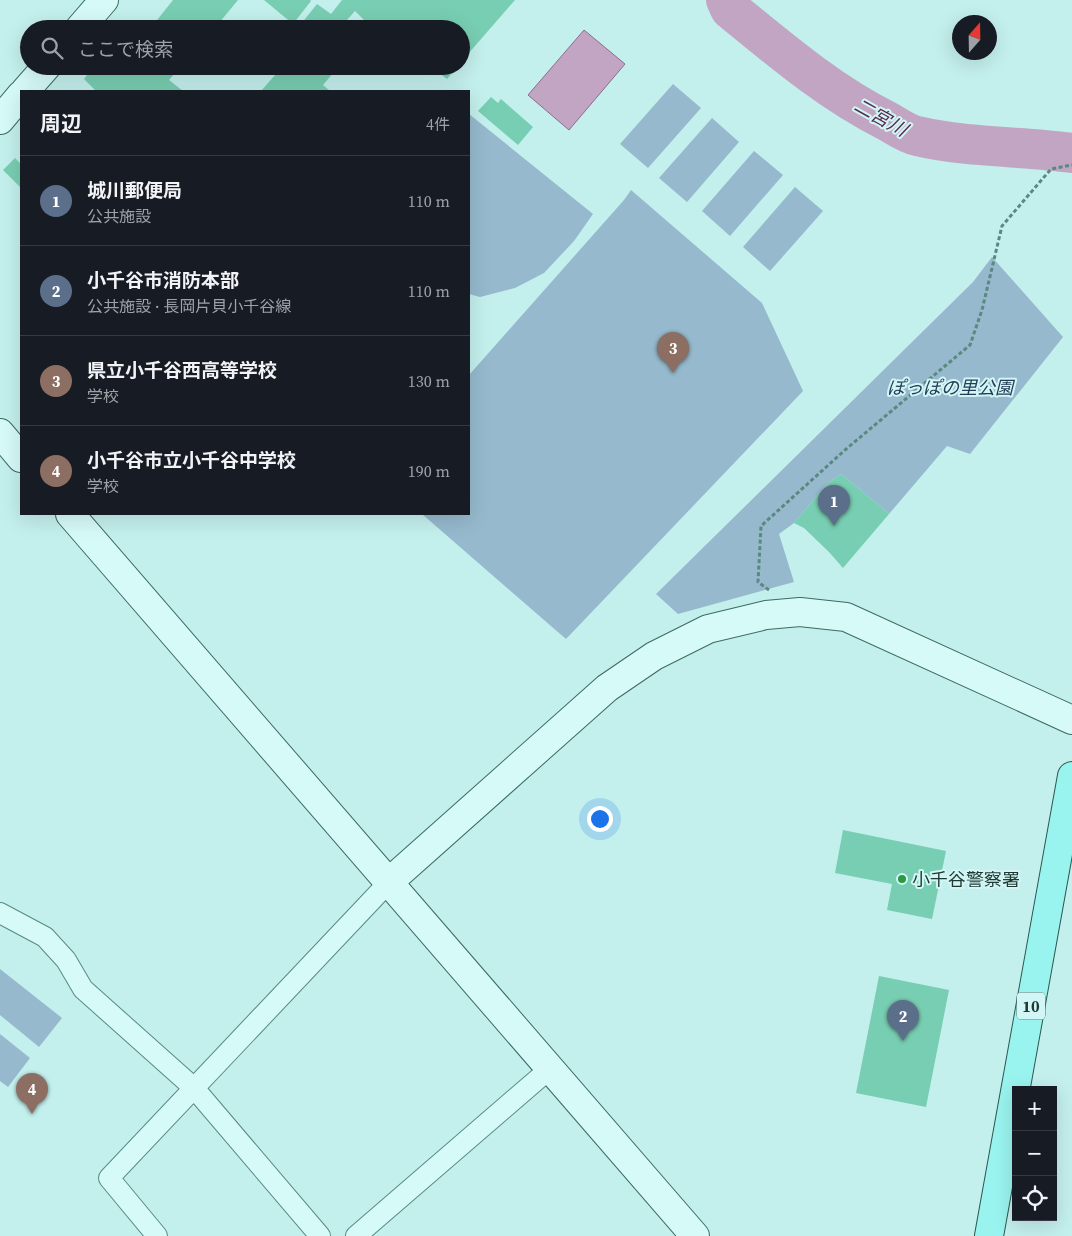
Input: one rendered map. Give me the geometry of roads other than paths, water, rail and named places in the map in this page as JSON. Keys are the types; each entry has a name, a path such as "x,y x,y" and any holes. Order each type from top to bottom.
{"main road":[{"name":"10","path":"989,1236 1072,776"}],"street":[{"path":"87,20 104,0"},
{"path":"26,90 38,75"},
{"path":"0,120 20,96"},
{"path":"0,433 20,457"},
{"path":"71,515 695,1236"},
{"path":"157,1236 109,1178 388,882 607,688 654,656 708,629 766,615 800,612 846,617 1072,720"},
{"path":"0,913 46,936 66,960 83,989 194,1088 320,1236"},
{"path":"356,1236 546,1072 548,1066"}],"waterway":[{"name":"二宮川","path":"726,0 730,9 805,69 845,97 909,134 956,143 1072,153"}],"place":[{"name":"県立小千谷西高等学校","path":"673,373"},
{"name":"城川郵便局","path":"834,526"},
{"name":"小千谷警察署","path":"902,879"},
{"name":"小千谷市消防本部","path":"903,1041"},
{"name":"小千谷市立小千谷中学校","path":"32,1114"}],"park label":[{"name":"ぽっぽの里公園","path":"950,387"}]}
